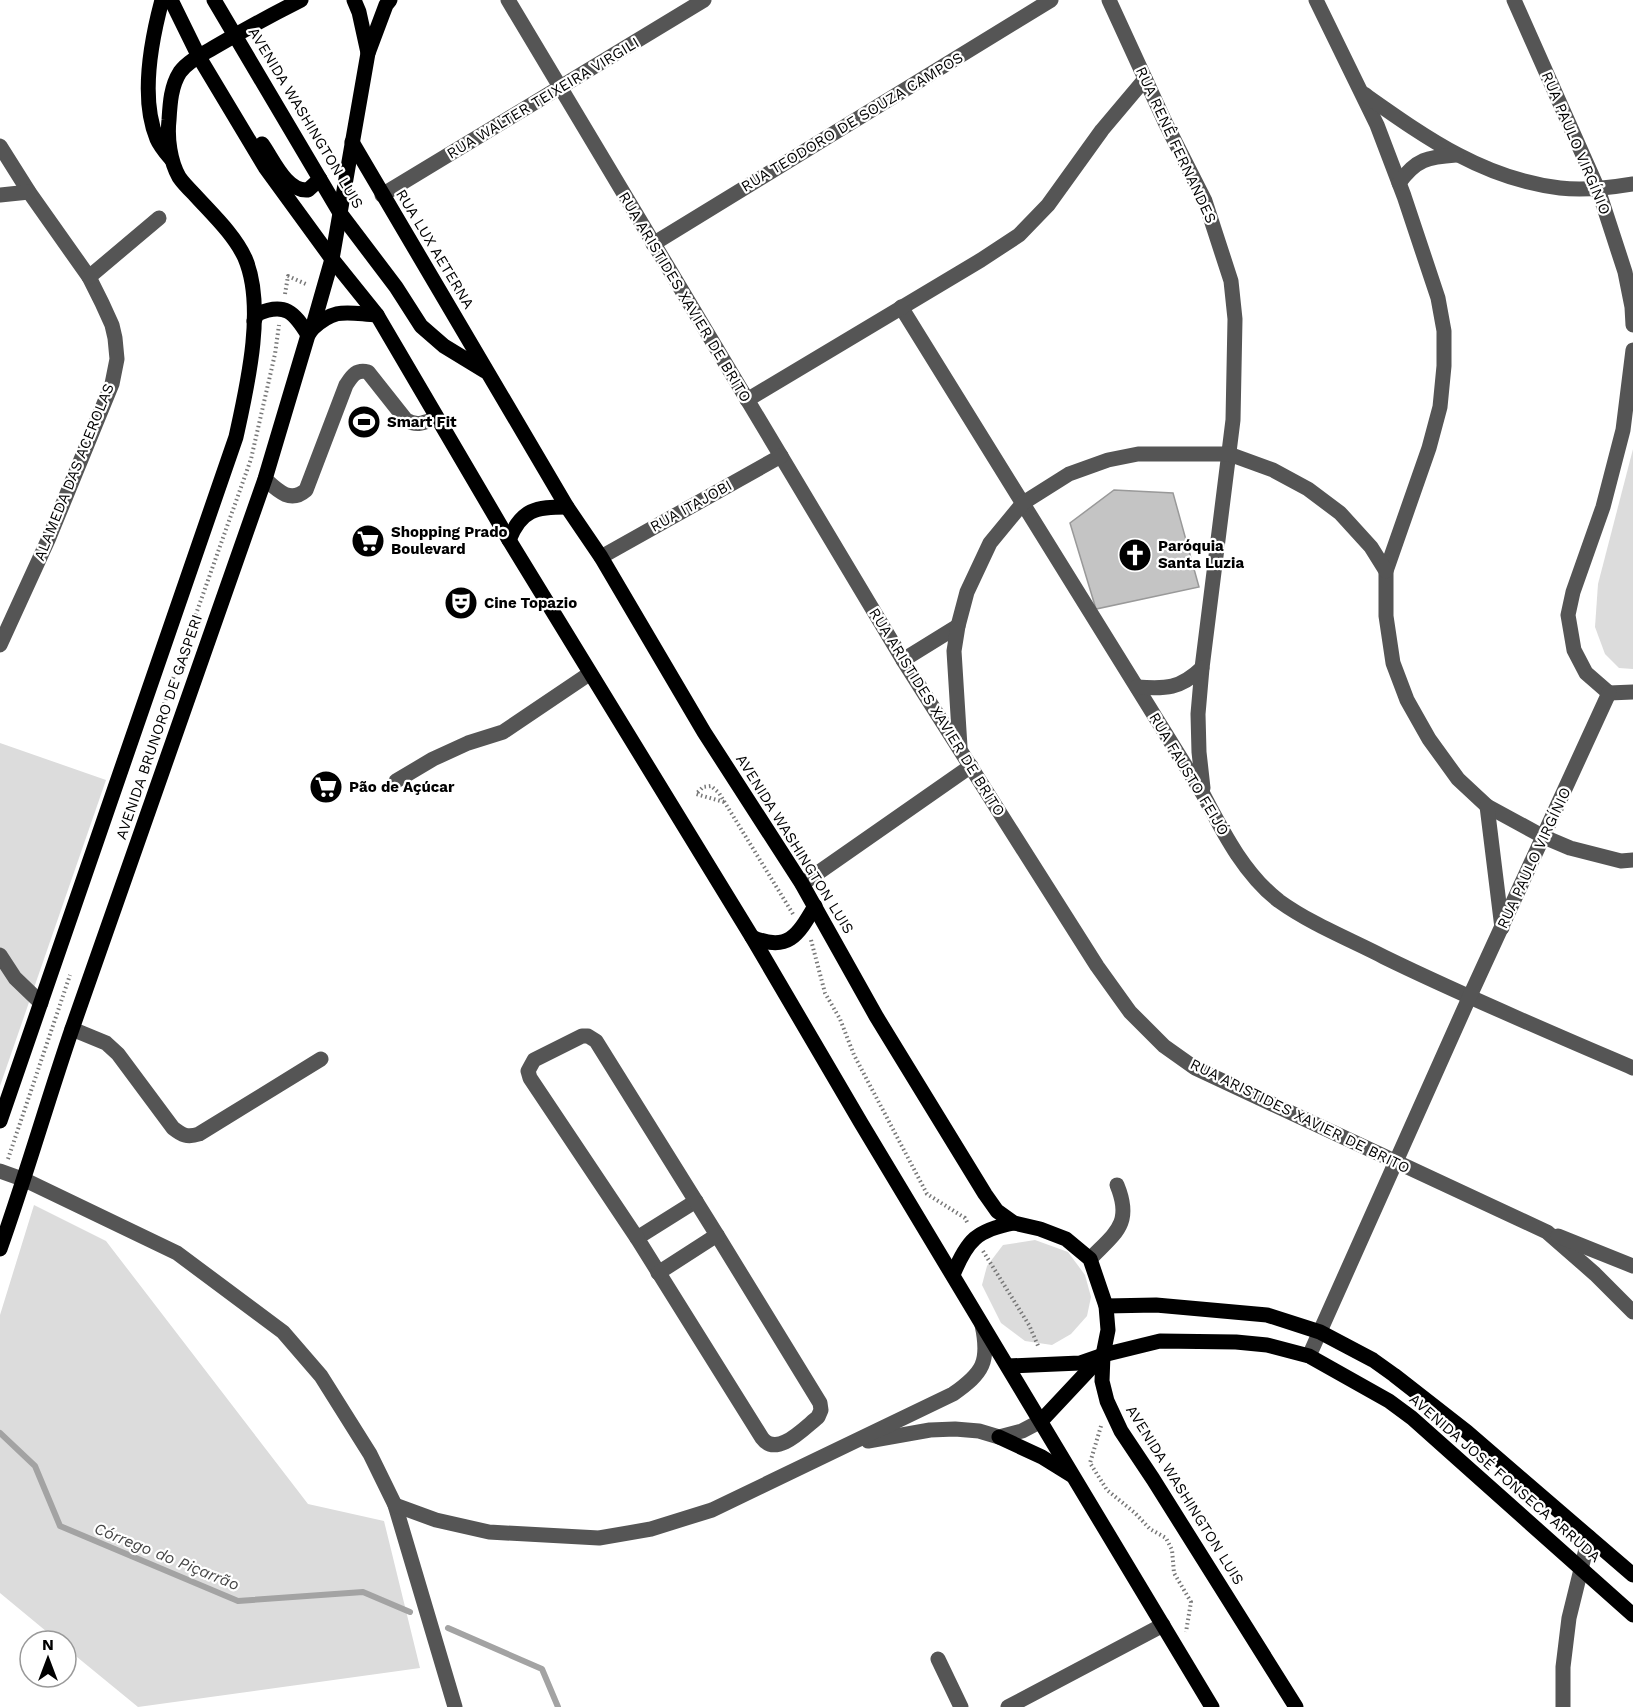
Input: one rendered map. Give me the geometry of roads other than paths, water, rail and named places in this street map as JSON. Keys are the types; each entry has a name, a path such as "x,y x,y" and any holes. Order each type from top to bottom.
{"main road":[{"name":"AVENIDA BRUNORO DE GASPERI","path":"162,0 155,27 148,95 151,119 158,141 173,161"},
{"path":"171,0 199,57 265,167 376,315 589,674 752,937 861,1123 1212,1707"},
{"name":"AVENIDA WASHINGTON LUIS","path":"214,0 340,213 396,287 422,326 444,346 487,373 567,507 601,556 705,732 802,884 876,1016 985,1194 997,1211 1014,1223 1040,1229 1066,1239 1090,1259 1106,1306 1108,1330 1102,1381 1107,1401 1121,1431 1296,1707"},
{"name":"AVENIDA BRUNORO DE GASPERI","path":"0,1121 236,437 248,381 254,321 250,276 238,245 179,177 167,133 170,99 181,70 236,35 301,0"},
{"path":"354,0 368,53"},
{"path":"368,53 390,0"},
{"name":"AVENIDA BRUNORO DE GASPERI","path":"0,1249 25,1180 46,1105 72,1029 265,478 310,332 332,259 368,53"},
{"path":"221,93 248,122 293,187 308,190 320,179"},
{"name":"RUA LUX AETERNA","path":"352,142 487,373"},
{"path":"254,321 257,314 267,309 282,308 298,318 310,332 325,317 335,313 376,315"},
{"path":"509,540 515,524 531,511 543,507 567,507"},
{"path":"752,937 768,944 784,943 802,928 815,906"},
{"path":"953,1275 961,1256 971,1241 992,1227 1014,1223"},
{"name":"AVENIDA JOSÉ FONSECA ARRUDA","path":"1106,1306 1156,1305 1267,1316 1320,1332 1373,1360 1394,1375 1467,1432 1633,1575"},
{"name":"AVENIDA JOSÉ FONSECA ARRUDA","path":"1008,1365 1080,1363 1104,1354 1160,1341 1236,1342 1267,1346 1309,1356 1389,1401 1412,1418 1633,1615"},
{"path":"1041,1421 1104,1354"},
{"path":"999,1437 1042,1457 1075,1478"}],"street":[{"name":"RUA ARISTIDES XAVIER DE BRITO","path":"508,0 903,660 1097,966 1130,1012 1164,1047 1195,1068 1547,1232 1633,1266"},
{"name":"RUA WALTER TEIXEIRA VIRGILI","path":"382,195 704,0"},
{"name":"RUA TEODORO DE SOUZA CAMPOS","path":"653,244 1051,0"},
{"name":"RUA RENÊ FERNANDES","path":"1109,0 1205,201 1231,281 1235,319 1235,363 1229,454 1198,714 1203,794"},
{"path":"1316,0 1377,125 1438,298 1444,331 1444,366 1440,407 1429,448 1386,571 1386,616 1393,663 1407,700 1429,739 1458,779 1487,806 1544,837 1570,848 1629,863"},
{"name":"RUA PAULO VIRGÍNIO","path":"1514,0 1598,189 1625,272 1633,325"},
{"path":"747,400 1019,235 1048,205 1102,130 1145,79"},
{"path":"1362,93 1456,155 1523,181 1561,188 1598,189 1633,184"},
{"name":"ALAMEDA DAS ACEROLAS","path":"0,146 29,192 89,277 113,332 117,359 112,384 48,540 0,645"},
{"path":"1399,183 1408,170 1419,162 1434,156 1456,155"},
{"path":"0,195 29,192"},
{"path":"89,277 159,218"},
{"name":"RUA FAUSTO FEIJÓ","path":"901,307 1203,794 1221,830 1248,870 1278,900 1312,922 1468,998 1633,1068"},
{"path":"1633,350 1623,430 1603,507 1573,592 1568,615 1574,650 1586,673 1609,693 1633,692"},
{"path":"265,478 284,495 300,496 306,490 346,385 358,372 368,372 406,420 419,424 437,418"},
{"path":"961,750 956,707 954,651 958,626 968,592 990,543 1023,503 1069,474 1108,460 1138,454 1229,454 1273,470 1308,489 1340,513 1371,548 1386,571"},
{"name":"RUA ITAJOBI","path":"601,556 781,456"},
{"path":"903,660 958,626"},
{"path":"1137,687 1160,689 1180,686 1202,668"},
{"path":"396,781 433,759 468,743 503,732 589,674"},
{"name":"RUA PAULO VIRGÍNIO","path":"1309,1356 1468,998 1609,693"},
{"path":"802,884 971,766"},
{"path":"1487,806 1502,927"},
{"path":"0,955 15,978 41,1003"},
{"path":"72,1029 106,1043 118,1054 173,1128 191,1137 321,1059"},
{"path":"582,1036 588,1036 596,1041 717,1235 820,1403 821,1410 818,1417 780,1445 766,1444 637,1238 530,1078 528,1071 534,1060 582,1036"},
{"path":"0,1171 25,1180 177,1253 283,1332 321,1376 370,1454 395,1505 455,1707"},
{"path":"1090,1259 1113,1236 1122,1223 1124,1208 1117,1185"},
{"path":"637,1238 696,1201"},
{"name":"RUA ARISTIDES XAVIER DE BRITO","path":"1547,1232 1595,1274 1633,1312"},
{"path":"658,1273 717,1235"},
{"path":"395,1505 436,1520 489,1532 599,1538 651,1529 712,1510 953,1394 973,1380 981,1368 985,1352 981,1321"},
{"path":"850,1444 930,1430 979,1431 999,1437 1022,1431 1041,1421"},
{"path":"1563,1707 1563,1667 1569,1618 1589,1537"},
{"path":"1008,1707 1163,1625"},
{"path":"938,1659 962,1707"}],"waterway":[{"name":"Córrego do Piçarrão","path":"0,1433 35,1466 60,1526 238,1601 363,1592 410,1612"},
{"name":"Córrego do Piçarrão","path":"448,1628 542,1669 558,1707"}],"place":[{"name":"Smart Fit","path":"364,422"},
{"name":"Shopping Prado Boulevard","path":"368,541"},
{"name":"Paróquia Santa Luzia","path":"1135,555"},
{"name":"Cine Topazio","path":"461,603"},
{"name":"Pão de Açúcar","path":"326,787"}]}
